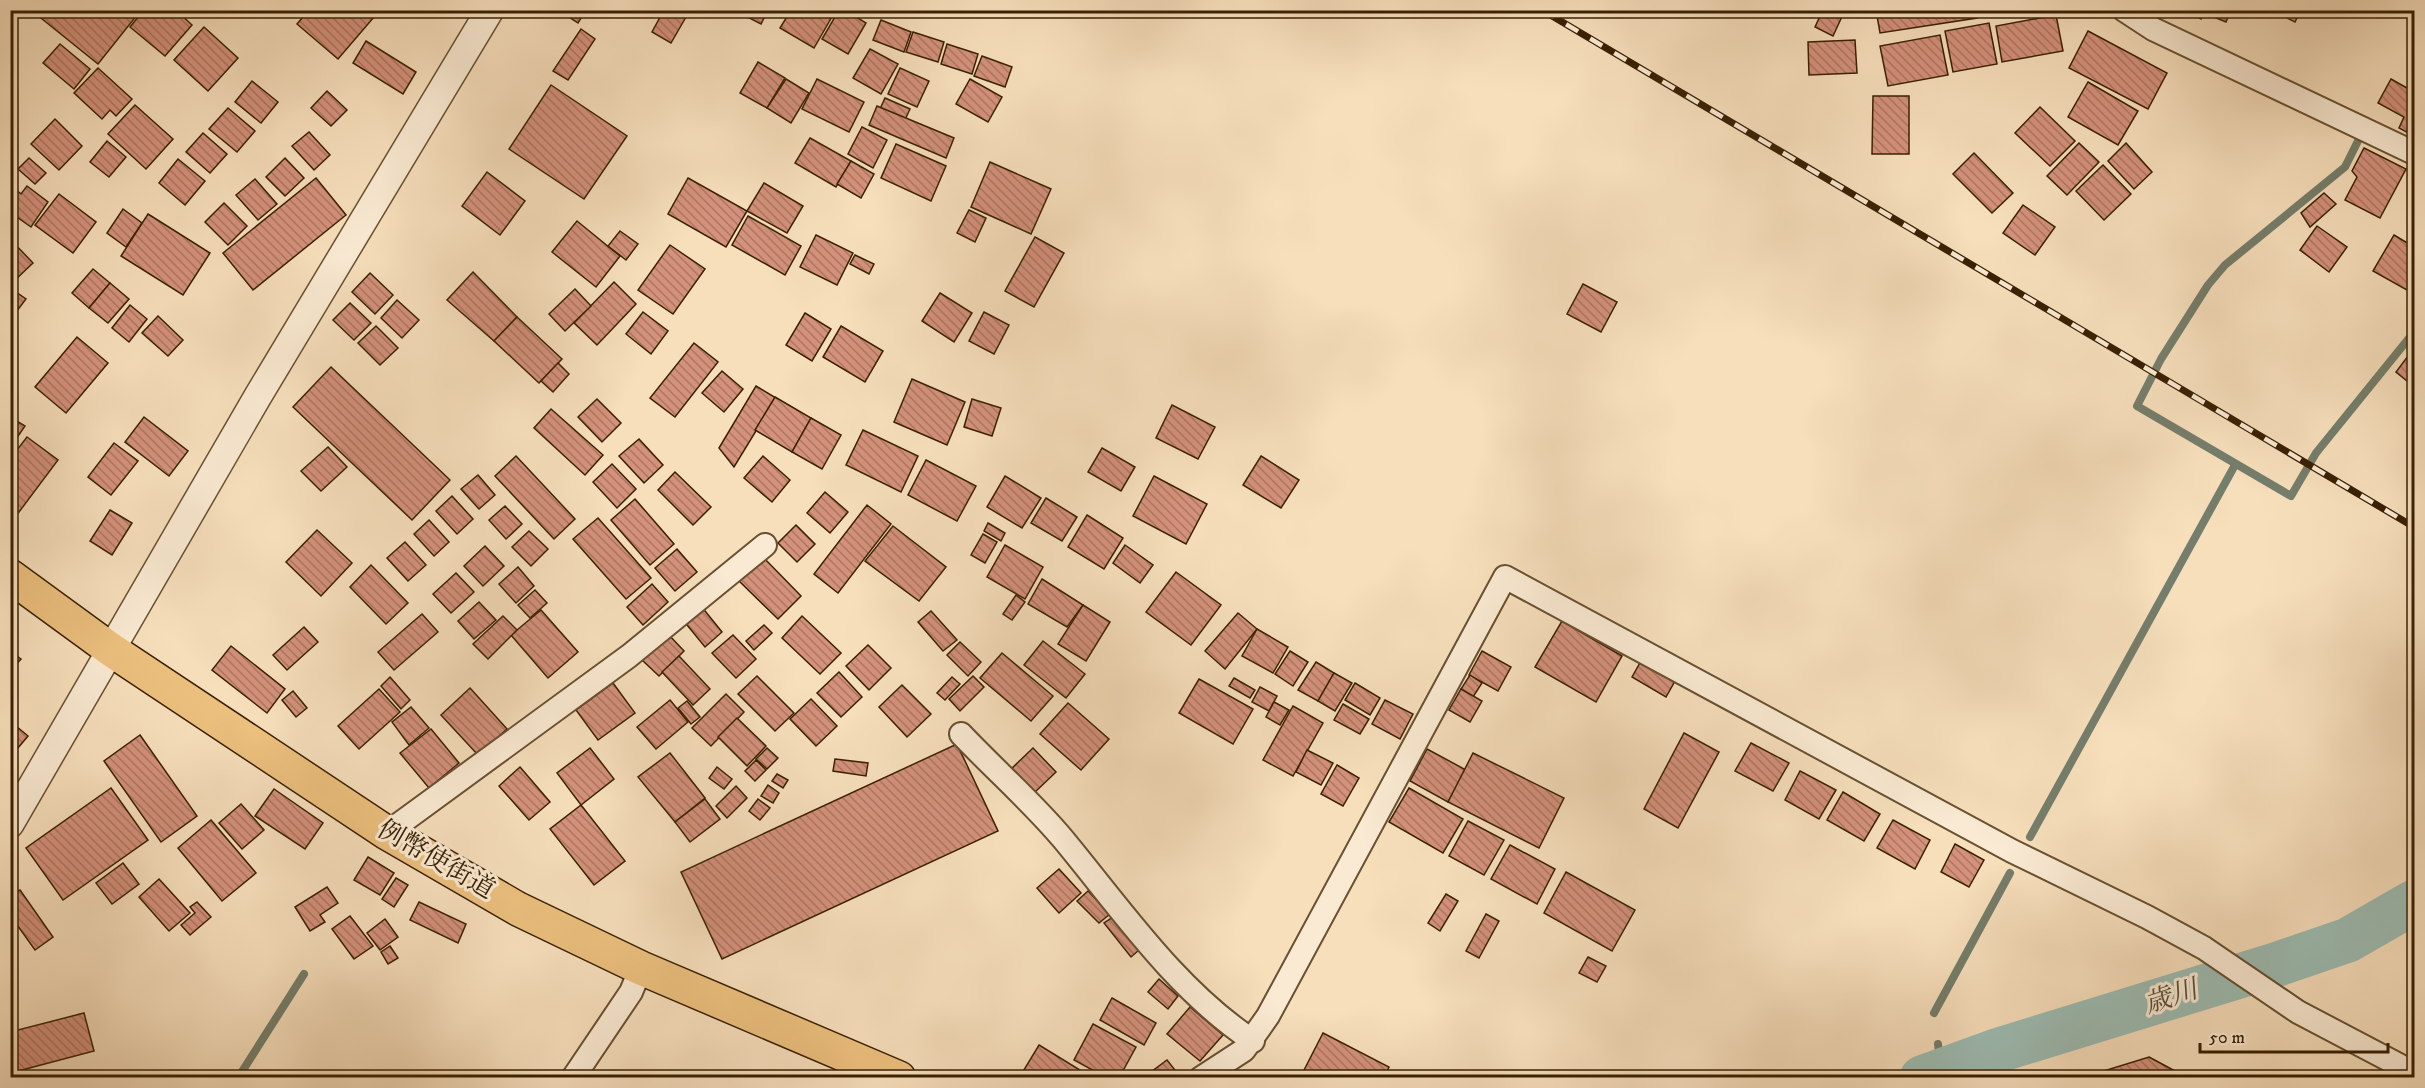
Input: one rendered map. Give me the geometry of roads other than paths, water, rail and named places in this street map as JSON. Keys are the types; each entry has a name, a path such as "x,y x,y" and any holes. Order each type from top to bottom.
{"main road":[{"name":"例幣使街道","path":"10,576 110,649 387,833 539,920 641,968 899,1077"}],"street":[{"path":"10,824 110,649 150,586 258,396 490,10"},
{"path":"2124,10 2153,29 2415,153"},
{"path":"387,833 629,656 765,545"},
{"path":"1201,1077 1233,1058 1253,1041 1505,577 2012,851 2147,916 2220,957 2298,1012 2415,1073"},
{"path":"961,734 1060,836 1158,957 1236,1030 1253,1041"},
{"path":"573,1077 631,992 641,968"}],"waterway":[{"path":"2358,141 2345,167 2225,265 2208,285 2161,359 2137,406 2291,496 2316,453 2414,332"},
{"path":"2030,837 2235,465"},
{"path":"1934,1013 2010,873"},
{"name":"歳川","path":"1922,1078 1999,1050 2275,965 2348,940 2414,902"},
{"path":"238,1078 304,974"},
{"path":"1938,1044 1941,1069"}],"railway":[{"path":"1542,10 2414,527"}]}
